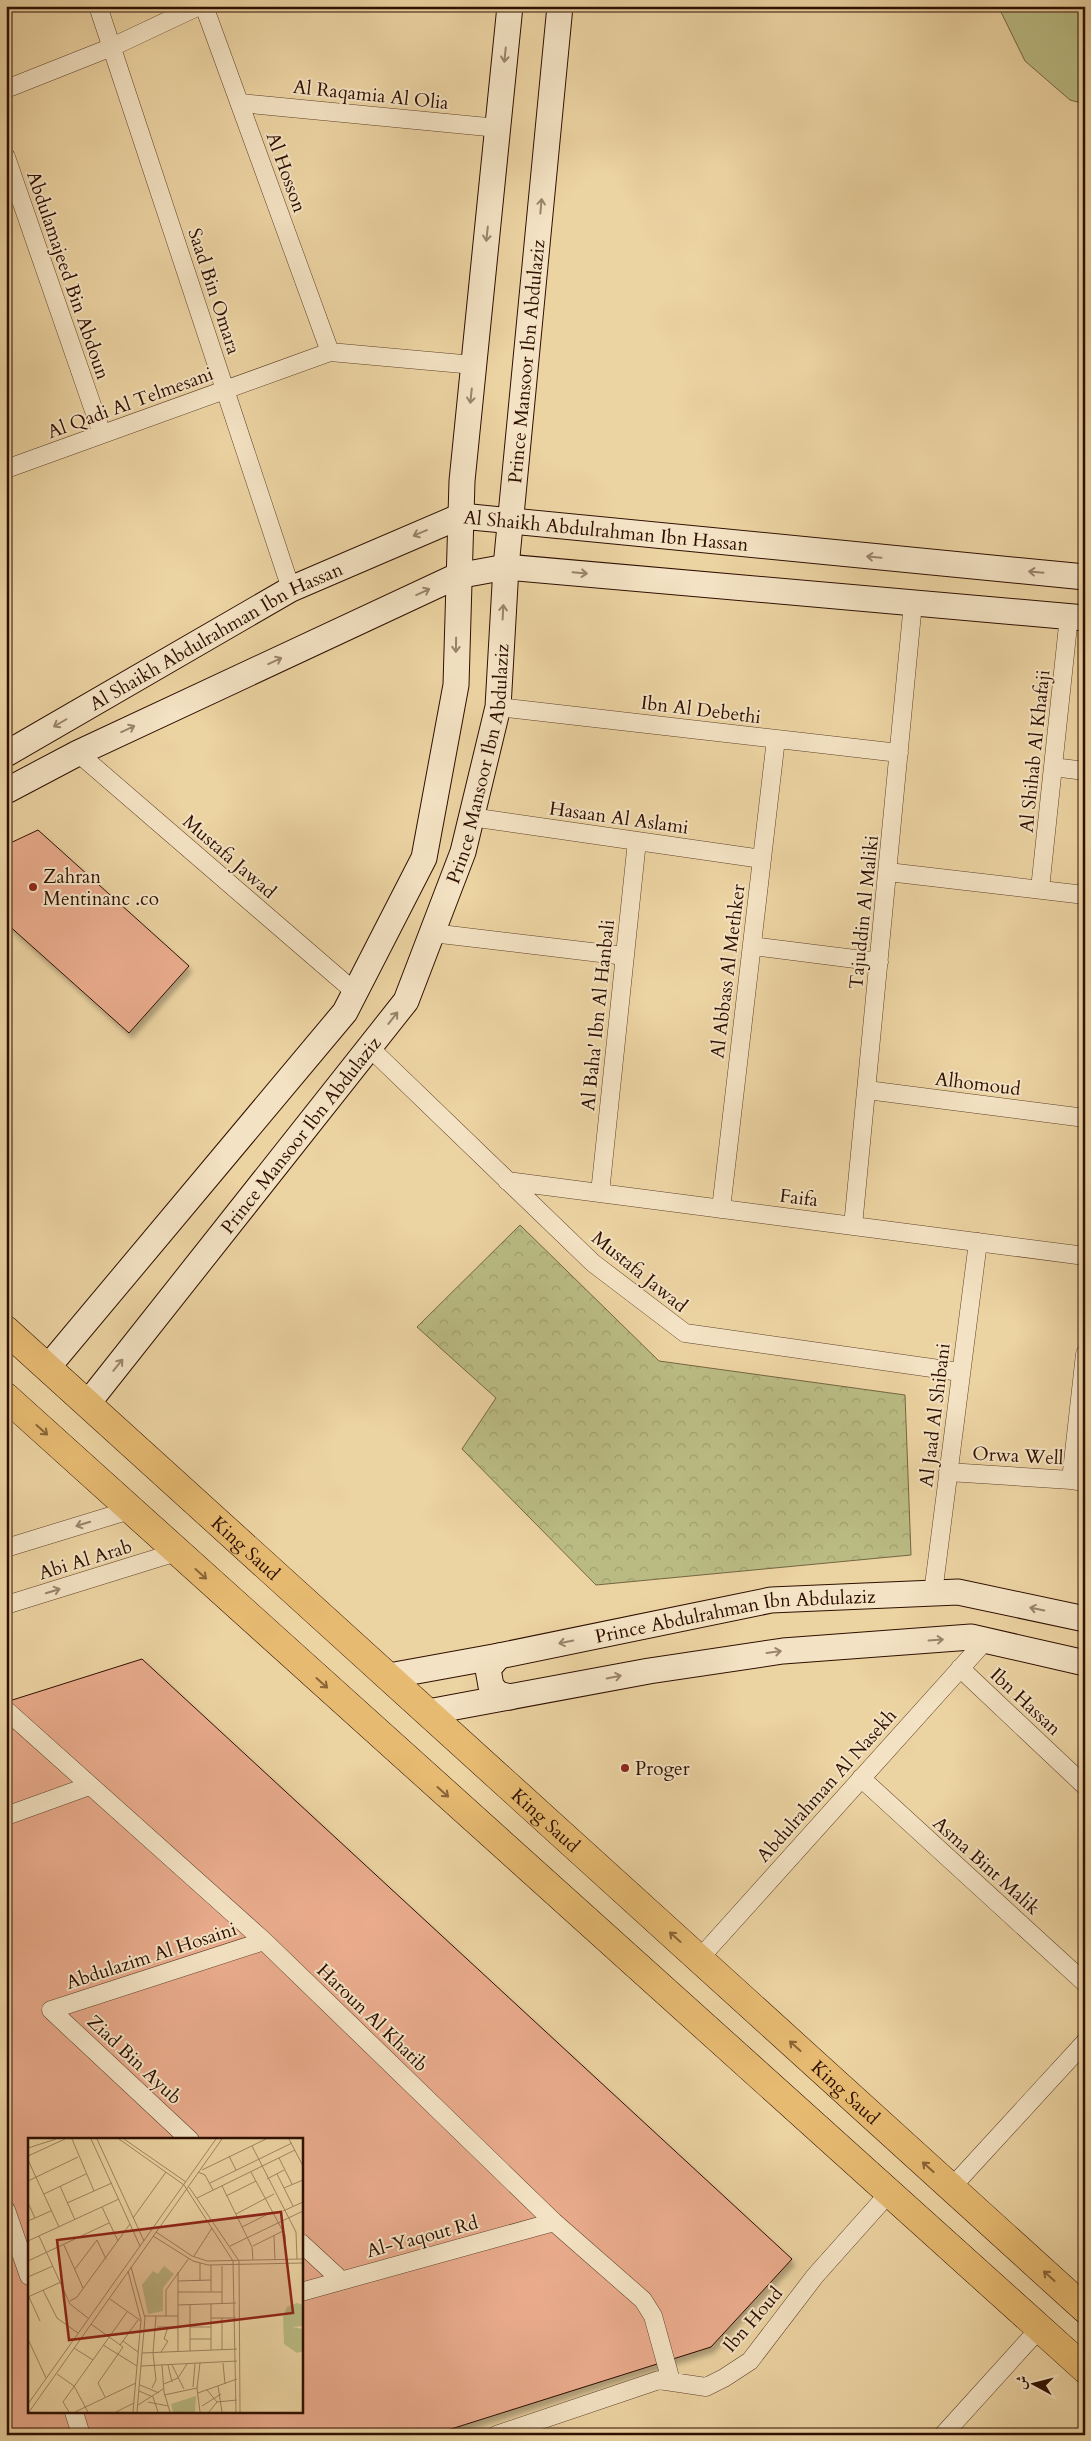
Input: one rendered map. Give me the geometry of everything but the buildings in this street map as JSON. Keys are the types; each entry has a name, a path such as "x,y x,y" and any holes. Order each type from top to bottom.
{"main road":[{"name":"King Saud","path":"6,1330 1085,2309"},
{"path":"6,1397 1085,2369"}],"street":[{"name":"Saad Bin Omara","path":"98,6 291,589"},
{"path":"6,89 112,47 199,6"},
{"name":"Al Hosson","path":"204,6 330,352"},
{"name":"Prince Mansoor Ibn Abdulaziz","path":"48,1367 345,1012 424,858 456,684 457,576 462,481 509,6"},
{"name":"Prince Mansoor Ibn Abdulaziz","path":"88,1403 406,1001 463,852 498,707 506,567 560,6"},
{"name":"Al Raqamia Al Olia","path":"240,103 498,128"},
{"name":"Abdulamajeed Bin Abdoun","path":"6,157 102,434"},
{"name":"Al Qadi Al Telmesani","path":"6,469 330,352 474,365"},
{"name":"Al Shaikh Abdulrahman Ibn Hassan","path":"6,754 291,589 461,516 1085,577"},
{"name":"Al Shaikh Abdulrahman Ibn Hassan","path":"6,790 78,753 457,576 506,567 1077,617"},
{"name":"Tajuddin Al Maliki","path":"853,1226 913,603"},
{"name":"Al Shihab Al Khafaji","path":"1040,889 1053,767 1077,617"},
{"name":"Ibn Al Debethi","path":"498,707 900,753"},
{"name":"Al Abbass Al Methker","path":"721,1209 776,739"},
{"name":"Mustafa Jawad","path":"78,753 356,992"},
{"path":"1053,767 1085,771"},
{"name":"Hasaan Al Aslami","path":"471,817 762,859"},
{"name":"Al Baha' Ibn Al Hanbali","path":"600,1193 637,841"},
{"path":"888,872 1085,895"},
{"path":"432,933 625,956"},
{"path":"752,946 879,962"},
{"name":"Mustafa Jawad","path":"370,1048 593,1263 685,1333 960,1372"},
{"name":"Alhomoud","path":"867,1090 1085,1118"},
{"name":"Faifa","path":"508,1181 1085,1256"},
{"name":"Al Jaad Al Shibani","path":"933,1593 978,1242"},
{"path":"1078,1481 1084,1362"},
{"name":"Orwa Well","path":"948,1472 1078,1481"},
{"name":"Abi Al Arab","path":"6,1548 130,1510"},
{"name":"Abi Al Arab","path":"6,1605 177,1552"},
{"name":"Prince Abdulrahman Ibn Abdulaziz","path":"389,1676 499,1656 771,1600 958,1592 1085,1619"},
{"path":"428,1712 649,1671 783,1651 971,1638 1085,1663"},
{"name":"Abdulrahman Al Nasekh","path":"699,1959 985,1641"},
{"path":"499,1656 488,1669 488,1678 495,1691 510,1697"},
{"name":"Ibn Hassan","path":"960,1668 1085,1786"},
{"name":"Haroun Al Khatib","path":"6,1710 264,1941 554,2222 643,2300 654,2316 671,2381"},
{"name":"Asma Bint Malik","path":"861,1778 1085,1983"},
{"path":"6,1816 89,1786"},
{"name":"Abdulazim Al Hosaini","path":"51,2010 264,1941"},
{"name":"Ziad Bin Ayub","path":"51,2010 188,2138"},
{"path":"951,2188 1085,2042"},
{"name":"Ibn Houd","path":"496,2435 659,2380 706,2387 750,2361 815,2276 889,2193"},
{"path":"6,2210 28,2273"},
{"name":"Al-Yaqout Rd","path":"302,2292 554,2222"},
{"path":"302,2244 341,2280"},
{"path":"943,2435 1040,2328"},
{"path":"75,2414 81,2435"}],"green space":[{"path":"998,6 1085,6 1085,104 1070,100 1025,61"},
{"path":"520,1225 659,1361 905,1395 911,1555 596,1585 462,1449 496,1398 417,1327"}],"place":[{"name":"Zahran Mentinanc .co","path":"33,887"},
{"name":"Proger","path":"625,1768"}]}
